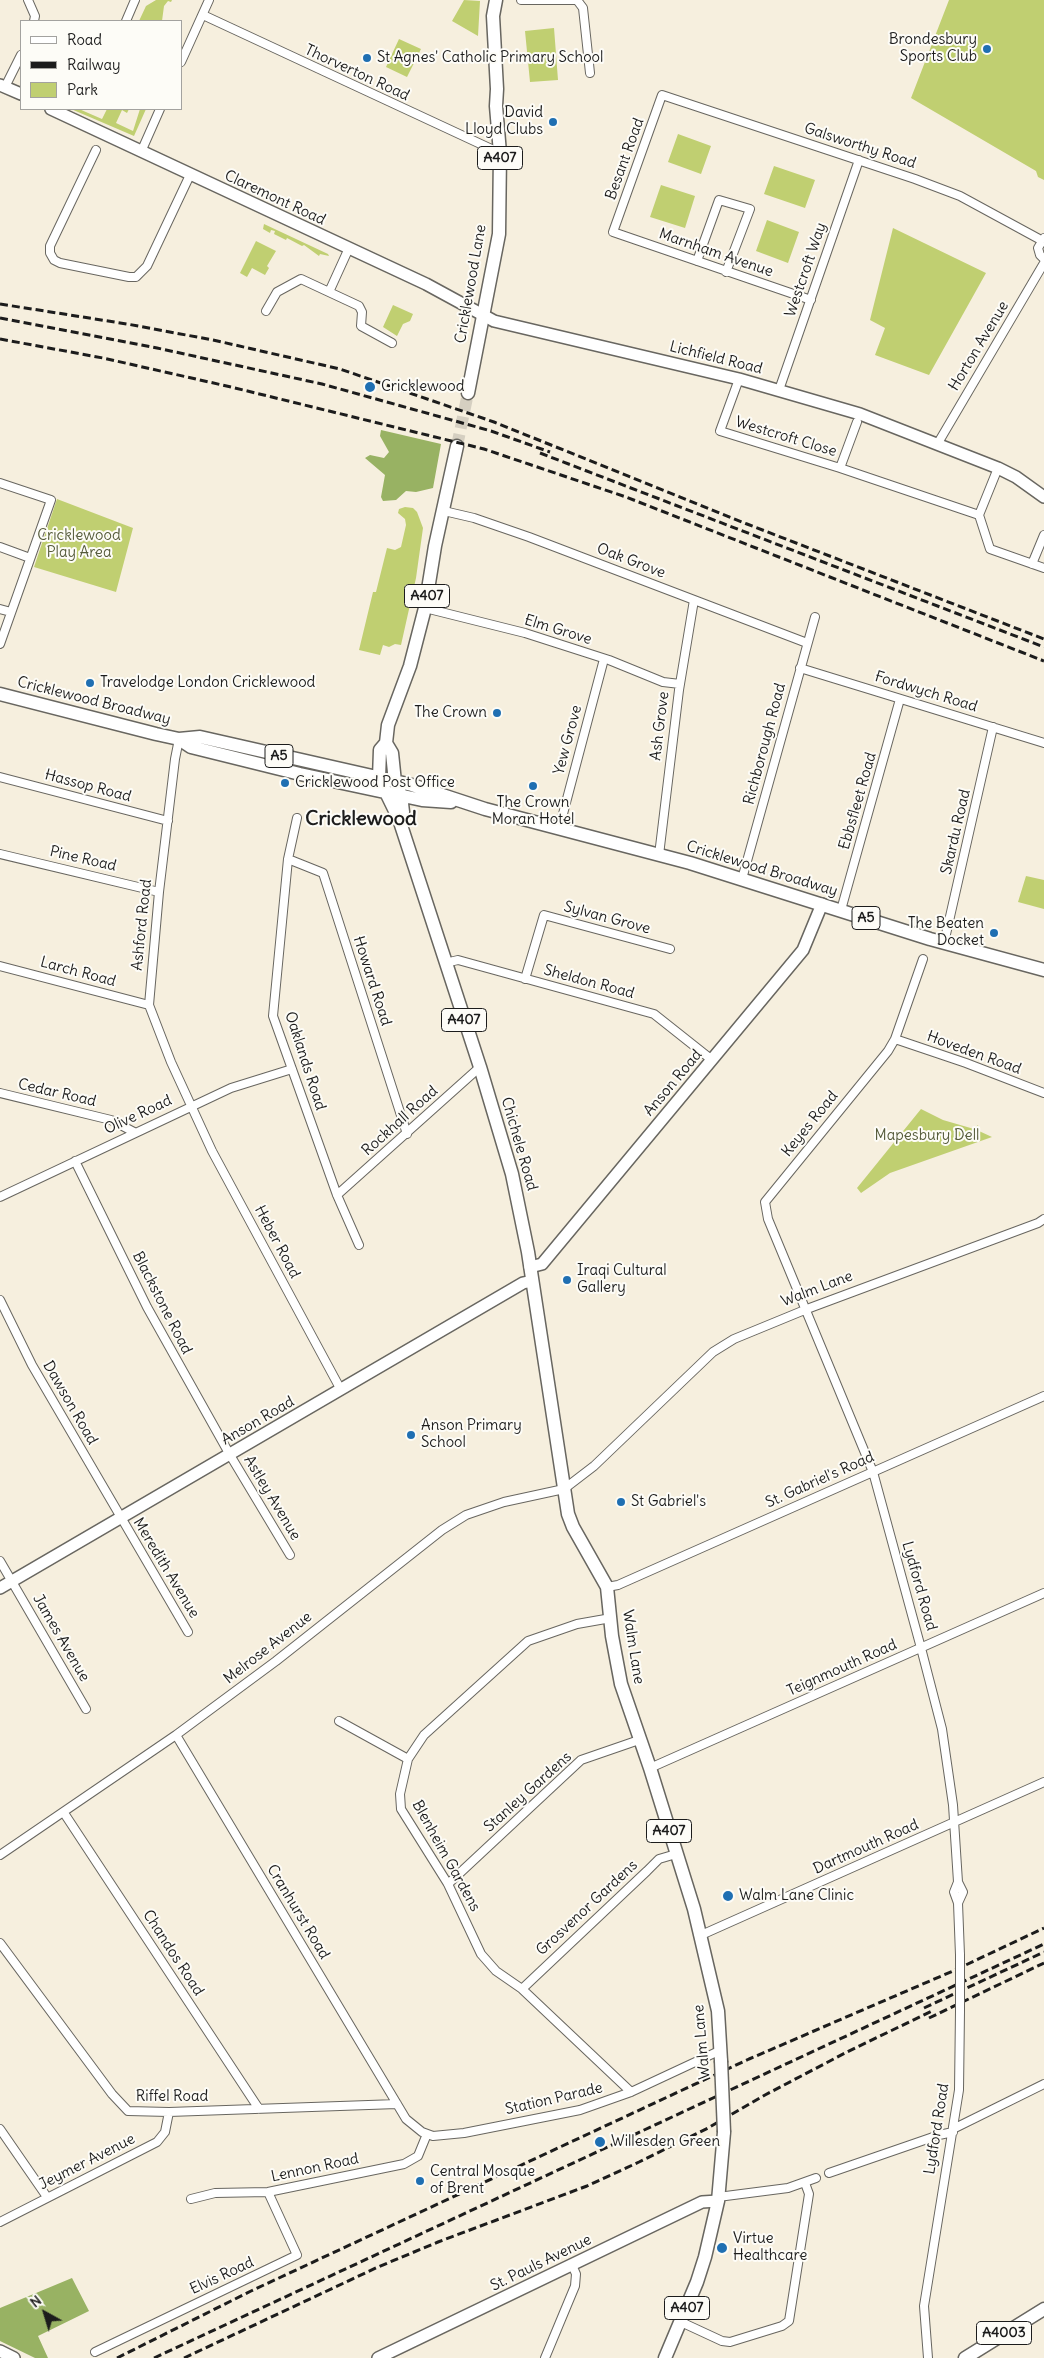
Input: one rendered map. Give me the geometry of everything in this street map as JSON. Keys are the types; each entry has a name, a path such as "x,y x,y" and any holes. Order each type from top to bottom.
{"main road":[{"name":"Cricklewood Lane","path":"468,393 499,234 500,153 496,106 493,1"},
{"name":"A407","path":"386,792 379,778 380,750 386,743 388,725 410,666 425,608 435,546 457,446"},
{"name":"Cricklewood Broadway","path":"0,694 99,721 180,739 197,749 422,800 469,804"},
{"name":"Cricklewood Broadway","path":"180,739 200,737 430,790 469,804 742,878 944,943 1044,970"},
{"name":"A407","path":"386,743 392,753 395,782 401,795"},
{"name":"Chichele Road","path":"386,792 399,819 480,1067 512,1174 530,1267 564,1489"},
{"name":"Chichele Road","path":"399,819 402,812 401,795"},
{"name":"Walm Lane","path":"564,1489 568,1514 573,1527 607,1587 621,1684 650,1768 694,1909 718,2011 724,2132 718,2199 700,2274 666,2358"},
{"name":"A4003","path":"965,2358 1044,2309"}],"street":[{"path":"28,0 35,16 34,20"},
{"path":"126,20 135,0"},
{"path":"182,60 209,0"},
{"path":"522,0 576,0 583,8 590,73"},
{"name":"Thorverton Road","path":"203,15 500,153"},
{"path":"20,57 3,86 20,94"},
{"name":"Galsworthy Road","path":"662,96 859,160 960,196 1042,239 1038,252 1044,259"},
{"name":"Besant Road","path":"613,232 662,96"},
{"name":"Claremont Road","path":"53,110 426,284 484,316"},
{"path":"141,152 160,110"},
{"path":"96,150 50,246 50,253 54,260 60,263 128,278 136,277 147,266 190,175"},
{"name":"Westcroft Way","path":"779,390 859,160"},
{"path":"697,261 719,200 750,209 726,272"},
{"name":"Marnham Avenue","path":"613,232 810,300"},
{"path":"328,292 349,248"},
{"name":"Horton Avenue","path":"938,443 1044,263"},
{"path":"266,311 274,296 296,280 301,279 359,306 362,312 361,326 392,343"},
{"name":"Lichfield Road","path":"484,316 503,324 739,379 860,414 998,468 1016,477 1044,496"},
{"name":"Westcroft Close","path":"739,379 720,431 840,468 979,515"},
{"name":"Westcroft Close","path":"840,468 857,422"},
{"path":"998,468 979,515 990,549 1044,568"},
{"path":"0,483 51,500 0,644"},
{"name":"Oak Grove","path":"444,511 461,514 537,540 808,643"},
{"path":"1032,564 1044,535"},
{"path":"0,547 30,558"},
{"name":"Ash Grove","path":"659,856 680,684 694,600"},
{"path":"0,608 11,612"},
{"name":"Elm Grove","path":"425,608 525,633 604,659 663,682 680,684"},
{"name":"Richborough Road","path":"742,878 815,617"},
{"name":"Yew Grove","path":"559,829 604,659"},
{"name":"Fordwych Road","path":"800,668 1044,743"},
{"name":"Ebbsfleet Road","path":"841,910 900,699"},
{"name":"Skardu Road","path":"944,943 993,727"},
{"name":"Ashford Road","path":"180,739 175,759 148,1005 171,1062 192,1106"},
{"name":"Hassop Road","path":"0,777 168,821"},
{"name":"Oaklands Road","path":"297,818 288,858 273,1016 337,1195 359,1245"},
{"name":"Pine Road","path":"0,854 159,892"},
{"name":"Howard Road","path":"288,858 323,873 407,1134"},
{"name":"Anson Road","path":"530,1267 542,1264 806,946 822,904"},
{"name":"Sylvan Grove","path":"525,979 544,915 670,949"},
{"name":"Keyes Road","path":"807,1309 768,1218 765,1202 888,1051 895,1039 923,959"},
{"name":"Sheldon Road","path":"445,963 458,960 654,1014 712,1060"},
{"name":"Larch Road","path":"0,966 148,1005"},
{"name":"Hoveden Road","path":"895,1039 966,1062 1044,1093"},
{"name":"Rockhall Road","path":"337,1195 480,1067"},
{"name":"Olive Road","path":"0,1197 134,1132 231,1088 292,1069"},
{"name":"Cedar Road","path":"0,1093 111,1120 134,1132"},
{"name":"Heber Road","path":"192,1106 212,1151 341,1390"},
{"name":"Blackstone Road","path":"76,1160 147,1307 230,1455"},
{"name":"Walm Lane","path":"564,1489 594,1466 712,1352 734,1339 807,1309 1044,1219"},
{"name":"Anson Road","path":"0,1588 523,1284 532,1281"},
{"name":"Dawson Road","path":"0,1300 32,1364 120,1518"},
{"name":"Lydford Road","path":"807,1309 872,1472 922,1648 942,1729 953,1805 958,1882 954,1892 958,1903 960,1955 959,2090 926,2288 924,2324 928,2358"},
{"name":"St. Gabriel's Road","path":"607,1587 618,1585 1044,1396"},
{"name":"Astley Avenue","path":"230,1455 290,1555"},
{"name":"Melrose Avenue","path":"0,1856 176,1735 276,1660 442,1530 466,1515 504,1502 564,1489"},
{"name":"Meredith Avenue","path":"120,1518 188,1632"},
{"name":"James Avenue","path":"0,1561 86,1709"},
{"name":"Teignmouth Road","path":"650,1768 1044,1593"},
{"name":"Blenheim Gardens","path":"611,1618 577,1624 528,1642 424,1735 408,1759 400,1794 401,1809 448,1884 482,1954 496,1971 522,1989 632,2092"},
{"path":"339,1720 408,1759"},
{"name":"Cranhurst Road","path":"176,1735 397,2104"},
{"name":"Stanley Gardens","path":"448,1884 581,1760 639,1740"},
{"name":"Dartmouth Road","path":"699,1936 1044,1782"},
{"name":"Chandos Road","path":"64,1813 260,2109"},
{"name":"Grosvenor Gardens","path":"522,1989 646,1871 659,1860 676,1854"},
{"name":"Riffel Road","path":"0,1942 119,2104 128,2111 169,2112 397,2104"},
{"name":"Station Parade","path":"427,2134 440,2136 481,2130 580,2110 632,2092 721,2056"},
{"path":"829,2174 953,2130 1044,2084"},
{"path":"397,2104 410,2123 427,2134"},
{"name":"Jeymer Avenue","path":"0,2222 157,2142 165,2132 169,2112"},
{"path":"0,2130 48,2197"},
{"name":"Lennon Road","path":"191,2199 215,2193 268,2192 404,2164 418,2156 427,2134"},
{"path":"718,2199 763,2192 805,2183 816,2178"},
{"path":"681,2322 722,2341 730,2342 782,2326 789,2321 809,2194 805,2183"},
{"name":"Elvis Road","path":"95,2352 298,2255 268,2192"},
{"name":"St. Pauls Avenue","path":"378,2358 702,2202 718,2199"},
{"path":"545,2358 575,2286 576,2274 572,2265"},
{"path":"0,2351 14,2358"}],"green space":[{"path":"156,0 172,0 171,2 168,1 164,6 162,20 139,20 146,6"},
{"path":"464,0 480,1 478,36 452,21"},
{"name":"Brondesbury Sports Club","path":"949,0 1044,0 1044,180 1038,177 1036,171 911,98"},
{"path":"554,28 558,80 530,82 525,31"},
{"path":"399,39 421,49 407,77 386,67"},
{"path":"73,110 81,110 102,119 106,110 122,110 116,123 133,131 140,110 146,110 134,136"},
{"path":"678,134 711,146 701,174 668,162"},
{"path":"774,166 815,180 805,208 764,194"},
{"path":"661,185 695,196 685,228 650,217"},
{"path":"767,220 799,232 788,263 756,251"},
{"path":"264,224 329,256 320,254 319,256 304,245 302,246 274,234 275,231 271,230 270,233 263,229"},
{"path":"893,228 986,273 929,375 875,355 885,328 870,320"},
{"path":"256,241 276,251 267,266 269,268 265,275 252,268 247,277 240,273"},
{"path":"393,305 413,314 410,321 403,324 397,336 383,327"},
{"path":"381,430 441,444 433,488 416,492 406,491 396,500 383,501 381,497 385,475 365,458 370,455 384,458 389,452 380,436"},
{"name":"Cricklewood Play Area","path":"57,499 133,528 116,592 34,567"},
{"path":"405,507 413,508 417,512 423,528 416,578 401,645 395,644 389,647 383,645 380,655 359,650 373,592 376,592 387,548 395,550 401,547 406,525 405,519 398,513 399,509"},
{"path":"1026,876 1044,880 1044,909 1018,902"},
{"name":"Mapesbury Dell","path":"921,1109 943,1120 974,1129 978,1125 979,1131 992,1137 890,1173 861,1193 857,1188"},
{"path":"72,2278 89,2311 38,2336 48,2358 35,2358 0,2341 0,2308"}],"tunnel":[{"path":"457,446 468,393"}],"railway":[{"path":"0,304 213,340 340,369 494,422 747,524 1044,639"},
{"path":"0,318 157,348 322,384 491,431 550,452"},
{"path":"0,339 103,358 231,387 484,449 626,497 1044,661"},
{"path":"540,453 1044,647"},
{"path":"117,2358 251,2291 749,2059 953,1971 1044,1928"},
{"path":"154,2358 1044,1944"},
{"path":"924,2008 1044,1952"},
{"path":"929,2018 1044,1963"},
{"path":"184,2358 378,2267 438,2242 587,2186 639,2162 708,2128 765,2095 847,2052 934,2010"}],"place":[{"name":"Brondesbury Sports Club","path":"987,49"},
{"name":"St Agnes' Catholic Primary School","path":"367,58"},
{"name":"David Lloyd Clubs","path":"553,122"},
{"name":"Cricklewood","path":"370,387"},
{"name":"Travelodge London Cricklewood","path":"90,683"},
{"name":"The Crown","path":"497,713"},
{"name":"Cricklewood Post Office","path":"285,783"},
{"name":"The Crown Moran Hotel","path":"533,786"},
{"name":"The Beaten Docket","path":"994,933"},
{"name":"Iraqi Cultural Gallery","path":"567,1280"},
{"name":"Anson Primary School","path":"411,1435"},
{"name":"St Gabriel's","path":"621,1502"},
{"name":"Walm Lane Clinic","path":"728,1896"},
{"name":"Willesden Green","path":"600,2142"},
{"name":"Central Mosque of Brent","path":"420,2181"},
{"name":"Virtue Healthcare","path":"722,2248"}],"district":[{"name":"Cricklewood","path":"361,819"}]}
